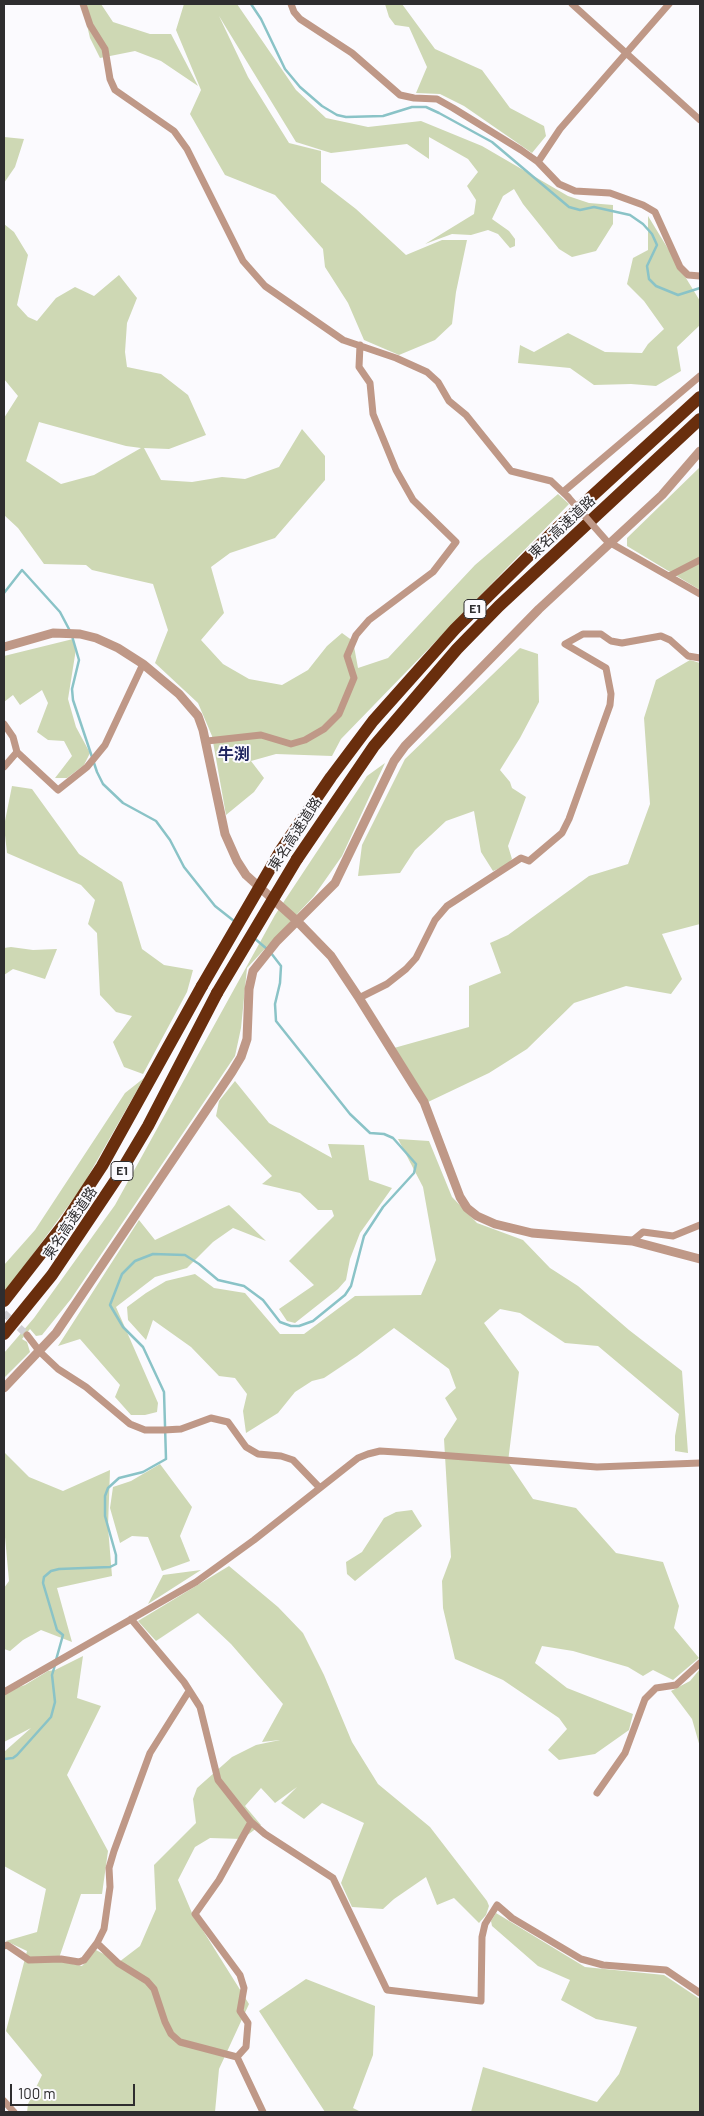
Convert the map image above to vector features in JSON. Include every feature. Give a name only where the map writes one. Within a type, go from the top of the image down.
[{"type":"highway","name":"東名高速道路","points":[[4,1301],[64,1224],[102,1166],[202,986],[282,850],[331,777],[373,721],[455,629],[554,531],[700,397]]},
{"type":"highway","name":"東名高速道路","points":[[4,1334],[52,1276],[112,1186],[148,1126],[217,993],[297,859],[374,746],[457,649],[499,606],[700,419]]},
{"type":"street","points":[[83,4],[90,25],[105,49],[110,79],[115,90],[174,131],[187,149],[243,261],[265,286],[282,300],[343,340],[396,358],[427,372],[438,382],[449,401],[466,414],[511,471],[551,481],[607,541],[700,594]]},
{"type":"street","points":[[291,4],[294,12],[300,19],[352,53],[400,95],[437,99],[488,129],[538,162],[559,184],[575,191],[610,193],[637,202],[655,212],[680,267],[688,275],[700,276]]},
{"type":"street","points":[[572,4],[700,120]]},
{"type":"street","points":[[538,162],[560,129],[668,4]]},
{"type":"street","points":[[207,741],[260,735],[291,744],[305,740],[324,729],[340,714],[354,678],[348,656],[356,635],[373,617],[434,572],[456,542],[413,500],[396,470],[373,414],[370,383],[359,367],[360,345]]},
{"type":"street","points":[[565,495],[700,376]]},
{"type":"street","points":[[4,1388],[40,1352],[74,1307],[232,1072],[247,1039],[249,989],[253,971],[277,941],[335,883],[394,761],[405,746],[607,541],[662,494],[700,451]]},
{"type":"street","points":[[669,576],[700,560]]},
{"type":"street","points":[[4,647],[53,633],[80,634],[112,645],[143,664],[179,694],[198,716],[207,741],[225,834],[231,848],[246,875],[297,921],[331,956],[359,998],[424,1102],[456,1188],[467,1208],[477,1216],[495,1224],[532,1233],[632,1241],[700,1259]]},
{"type":"street","points":[[359,998],[387,984],[406,969],[416,958],[435,920],[447,906],[521,858],[528,861],[562,833],[607,714],[611,694],[606,668],[565,644],[584,634],[601,634],[611,641],[622,643],[661,636],[670,640],[688,656],[700,658]]},
{"type":"street","points":[[4,724],[13,737],[17,752],[58,790],[67,785],[87,767],[105,745],[143,664]]},
{"type":"street","points":[[4,767],[17,752]]},
{"type":"street","points":[[632,1241],[643,1232],[674,1236],[700,1225]]},
{"type":"street","points":[[28,1335],[40,1352],[58,1369],[86,1387],[130,1424],[145,1430],[181,1429],[211,1418],[228,1422],[246,1447],[258,1454],[280,1456],[293,1460],[319,1488]]},
{"type":"street","points":[[4,1692],[196,1582],[254,1540],[358,1458],[380,1451],[597,1467],[700,1464]]},
{"type":"street","points":[[131,1619],[200,1706],[218,1780],[251,1822],[265,1834],[333,1878],[387,1990],[481,2001],[483,1929],[497,1906],[512,1918],[581,1959],[603,1965],[666,1970],[700,1993]]},
{"type":"street","points":[[597,1793],[625,1753],[645,1699],[656,1688],[676,1685],[700,1663]]},
{"type":"street","points":[[4,1946],[7,1945],[29,1960],[61,1959],[79,1962],[84,1960],[97,1943],[104,1930],[110,1887],[109,1868],[114,1851],[150,1753],[189,1691]]},
{"type":"street","points":[[238,2057],[246,2047],[247,2039],[248,2023],[240,2010],[244,1988],[240,1975],[195,1914],[219,1880],[251,1822]]},
{"type":"street","points":[[97,1943],[118,1963],[147,1981],[154,1989],[168,2028],[180,2042],[238,2057]]},
{"type":"street","points":[[238,2057],[263,2112]]},
{"type":"street","points":[[4,2101],[14,2112]]},
{"type":"green space","points":[[82,4],[101,4],[113,22],[150,34],[171,34],[198,86],[161,61],[135,51],[100,58],[90,38]]},
{"type":"green space","points":[[184,4],[237,4],[296,90],[326,118],[368,127],[421,121],[482,146],[568,196],[589,203],[613,205],[613,224],[596,251],[572,257],[559,249],[523,204],[514,189],[503,196],[492,219],[509,231],[515,239],[515,246],[510,248],[498,234],[488,230],[471,235],[452,234],[425,244],[474,214],[476,200],[467,186],[478,172],[468,159],[429,137],[429,159],[407,144],[331,153],[296,142],[219,16],[248,77],[289,143],[321,151],[321,182],[356,209],[406,255],[442,240],[467,240],[456,292],[452,324],[435,340],[399,355],[364,340],[348,303],[325,267],[323,249],[275,195],[225,175],[190,114],[201,90],[176,30]]},
{"type":"green space","points":[[385,4],[402,4],[435,49],[482,70],[510,108],[544,126],[546,136],[532,153],[464,106],[440,94],[416,93],[427,67],[409,27],[395,25],[389,17]]},
{"type":"green space","points":[[4,137],[24,139],[15,167],[4,183]]},
{"type":"green space","points":[[648,216],[700,301],[700,325],[677,347],[681,371],[656,386],[631,384],[594,385],[570,368],[518,363],[520,345],[534,352],[568,333],[605,352],[642,353],[648,344],[664,329],[644,301],[627,284],[633,258],[648,250]]},
{"type":"green space","points":[[4,224],[14,232],[28,255],[17,305],[28,317],[37,321],[56,298],[75,287],[94,296],[119,275],[137,298],[127,323],[125,352],[127,367],[161,374],[188,395],[206,435],[169,449],[144,448],[161,480],[192,482],[222,477],[245,479],[279,467],[302,429],[325,456],[325,480],[275,538],[230,553],[211,567],[224,613],[201,640],[223,664],[249,679],[282,685],[308,670],[327,646],[342,633],[353,641],[358,668],[388,658],[475,565],[558,494],[569,504],[341,739],[332,756],[276,754],[251,761],[264,778],[254,792],[226,815],[212,736],[198,703],[155,663],[168,630],[153,584],[92,570],[86,565],[44,564],[18,528],[4,515],[4,418],[18,396],[4,379]],"holes":[[[39,422],[126,446],[141,448],[94,475],[61,484],[26,461]]]},
{"type":"green space","points":[[700,467],[700,590],[627,546],[627,538]]},
{"type":"green space","points":[[73,639],[76,649],[68,699],[76,727],[90,753],[84,765],[67,778],[55,778],[72,756],[64,741],[48,740],[37,732],[48,703],[42,690],[20,705],[13,695],[4,702],[4,656]]},
{"type":"green space","points":[[520,648],[538,654],[539,702],[500,770],[510,782],[512,788],[526,797],[508,846],[512,859],[507,865],[493,871],[481,852],[474,811],[446,821],[415,850],[400,873],[358,876],[362,845],[405,759]]},
{"type":"green space","points":[[690,660],[700,663],[700,924],[662,934],[682,979],[671,994],[626,986],[574,1003],[527,1049],[489,1073],[428,1102],[394,1048],[469,1027],[469,986],[501,973],[490,943],[508,935],[589,876],[628,864],[650,804],[644,718],[656,680]]},
{"type":"green space","points":[[385,763],[342,856],[314,896],[247,968],[241,1028],[235,1056],[71,1299],[42,1335],[36,1336],[30,1329],[22,1339],[27,1342],[30,1352],[4,1378],[4,1353],[34,1318],[115,1205],[275,915],[367,776]]},
{"type":"green space","points":[[12,786],[32,789],[79,854],[122,882],[142,949],[164,965],[193,970],[187,992],[143,1074],[124,1067],[113,1042],[132,1016],[116,1012],[100,995],[97,933],[88,924],[95,900],[81,885],[7,853],[4,826]]},
{"type":"green space","points":[[4,948],[33,950],[57,949],[45,979],[13,969],[4,975]]},
{"type":"green space","points":[[144,1078],[82,1187],[4,1294],[4,1265],[35,1230],[125,1093]]},
{"type":"green space","points":[[235,1081],[269,1123],[332,1158],[328,1144],[364,1145],[369,1180],[392,1188],[360,1233],[350,1259],[346,1280],[338,1289],[295,1323],[287,1321],[279,1309],[314,1285],[289,1261],[334,1216],[332,1210],[318,1210],[300,1193],[262,1184],[272,1176],[216,1116],[219,1101]]},
{"type":"green space","points":[[398,1139],[429,1141],[452,1197],[477,1223],[523,1240],[550,1268],[578,1286],[629,1330],[682,1371],[688,1453],[675,1451],[675,1436],[679,1414],[598,1346],[565,1343],[520,1313],[500,1309],[484,1323],[519,1372],[508,1462],[533,1499],[576,1508],[616,1553],[663,1562],[679,1606],[674,1628],[699,1658],[673,1680],[653,1670],[643,1676],[628,1667],[573,1651],[542,1646],[535,1663],[567,1688],[633,1714],[629,1730],[595,1754],[559,1760],[548,1750],[567,1729],[559,1718],[503,1680],[455,1659],[443,1608],[442,1581],[451,1557],[444,1439],[457,1419],[445,1398],[456,1388],[449,1369],[394,1328],[324,1378],[312,1381],[295,1392],[278,1413],[246,1433],[243,1411],[247,1394],[235,1378],[219,1376],[191,1347],[153,1320],[146,1340],[128,1320],[127,1307],[146,1293],[166,1281],[195,1274],[214,1288],[245,1293],[280,1334],[304,1334],[355,1296],[421,1295],[436,1260],[423,1187]]},
{"type":"green space","points":[[229,1205],[266,1241],[233,1228],[213,1242],[187,1268],[155,1277],[116,1307],[158,1403],[157,1412],[145,1415],[131,1415],[115,1397],[120,1385],[80,1339],[58,1346],[139,1220],[155,1240]]},
{"type":"green space","points":[[4,1452],[29,1477],[63,1491],[110,1470],[108,1527],[112,1576],[57,1588],[72,1642],[41,1630],[23,1640],[10,1651],[4,1649],[4,1588],[9,1581],[4,1526]]},
{"type":"green space","points":[[160,1464],[192,1507],[180,1536],[190,1561],[162,1571],[148,1537],[132,1536],[120,1543],[110,1508],[113,1487],[131,1481]]},
{"type":"green space","points":[[412,1510],[422,1526],[355,1581],[347,1574],[346,1562],[362,1552],[384,1518],[396,1512]]},
{"type":"green space","points":[[229,1566],[278,1607],[303,1633],[324,1675],[352,1742],[378,1784],[430,1827],[487,1901],[489,1906],[486,1915],[479,1923],[454,1898],[437,1905],[426,1877],[383,1909],[352,1907],[341,1883],[364,1823],[322,1803],[304,1819],[281,1803],[297,1787],[275,1803],[261,1788],[245,1806],[261,1825],[242,1839],[210,1838],[195,1847],[178,1880],[192,1913],[249,2004],[219,2069],[215,2112],[27,2112],[28,2104],[42,2075],[6,2031],[27,1951],[6,1941],[37,1932],[46,1889],[4,1866],[4,1752],[31,1728],[4,1742],[4,1692],[25,1685],[48,1671],[55,1670],[83,1656],[77,1698],[101,1706],[67,1775],[108,1851],[102,1894],[81,1894],[58,1961],[82,1966],[96,1950],[119,1962],[140,1946],[156,1909],[154,1865],[196,1823],[193,1799],[197,1788],[232,1757],[256,1745],[280,1740],[262,1742],[283,1704],[231,1644],[198,1613],[156,1641],[138,1621]]},
{"type":"green space","points":[[201,1570],[148,1604],[163,1575]]},
{"type":"green space","points":[[700,1669],[700,1747],[692,1719],[671,1691],[690,1681]]},
{"type":"green space","points":[[496,1913],[585,1967],[664,1975],[700,1999],[700,2112],[471,2112],[483,2067],[597,2102],[619,2074],[637,2027],[596,2019],[561,2000],[570,1980],[538,1966],[492,1926],[491,1921]]},
{"type":"green space","points":[[306,1979],[375,2006],[373,2055],[353,2108],[361,2112],[325,2112],[259,2011]]},
{"type":"waterway","points":[[251,4],[261,19],[285,69],[300,87],[322,106],[337,115],[346,117],[383,116],[412,107],[426,107],[439,113],[492,142],[569,207],[580,210],[594,207],[630,215],[643,224],[652,234],[657,245],[647,266],[649,279],[656,286],[678,295],[700,288]]},
{"type":"waterway","points":[[4,593],[22,570],[60,612],[70,631]]},
{"type":"waterway","points":[[72,636],[79,660],[72,689],[73,700],[97,772],[103,784],[123,803],[156,821],[170,840],[184,867],[215,906],[234,921]]},
{"type":"waterway","points":[[254,938],[267,949]]},
{"type":"waterway","points":[[56,1660],[63,1635],[57,1630],[43,1583],[44,1577],[51,1571],[59,1569],[110,1567],[116,1564],[116,1555],[105,1516],[105,1496],[108,1488],[119,1478],[143,1472],[166,1459],[164,1392],[143,1347],[123,1327],[110,1305],[122,1274],[135,1261],[153,1254],[185,1255],[218,1280],[244,1286],[263,1300],[280,1322],[291,1326],[299,1326],[313,1321],[345,1295],[351,1286],[364,1236],[383,1207],[414,1173],[416,1164],[393,1138],[384,1134],[370,1133],[350,1114],[276,1021],[275,1004],[280,983],[281,966],[271,953]]},
{"type":"waterway","points":[[4,1759],[13,1758],[17,1755],[51,1717],[55,1702],[52,1675],[55,1665]]},
{"type":"tunnel","points":[[4,1313],[27,1335]]},
{"type":"district","name":"牛渕","points":[[234,755]]}]
